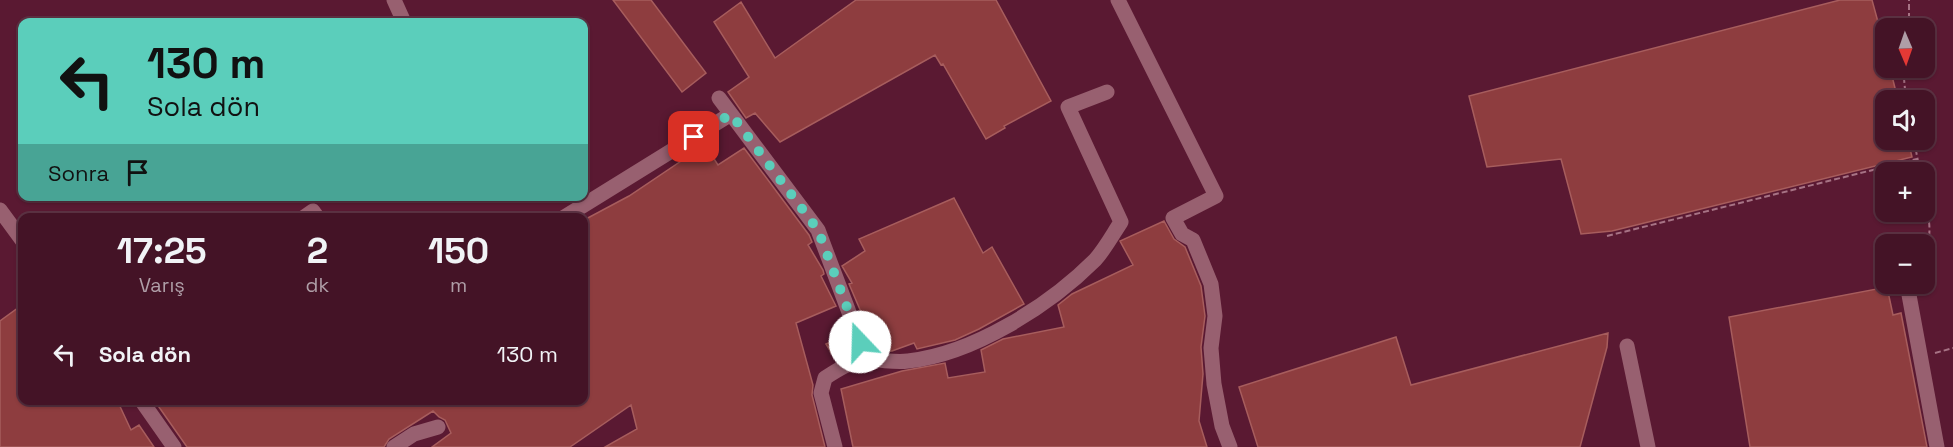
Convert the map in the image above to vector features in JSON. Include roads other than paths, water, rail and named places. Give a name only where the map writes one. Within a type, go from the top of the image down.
[{"type":"street","points":[[394,0],[403,18]]},
{"type":"street","points":[[1118,0],[1216,196],[1173,218],[1182,234],[1193,240],[1210,284],[1215,316],[1211,348],[1214,384],[1222,426],[1230,447]]},
{"type":"street","points":[[835,447],[821,393],[825,378],[838,369],[867,360],[907,362],[941,354],[978,340],[1036,310],[1096,259],[1121,222],[1068,108],[1107,92]]},
{"type":"street","points":[[720,98],[818,230],[867,360]]},
{"type":"street","points":[[570,213],[731,114]]},
{"type":"street","points":[[0,210],[18,235]]},
{"type":"street","points":[[1909,294],[1937,447]]},
{"type":"street","points":[[1627,346],[1648,447]]},
{"type":"street","points":[[145,405],[174,447]]},
{"type":"street","points":[[394,447],[414,434],[438,427]]}]
